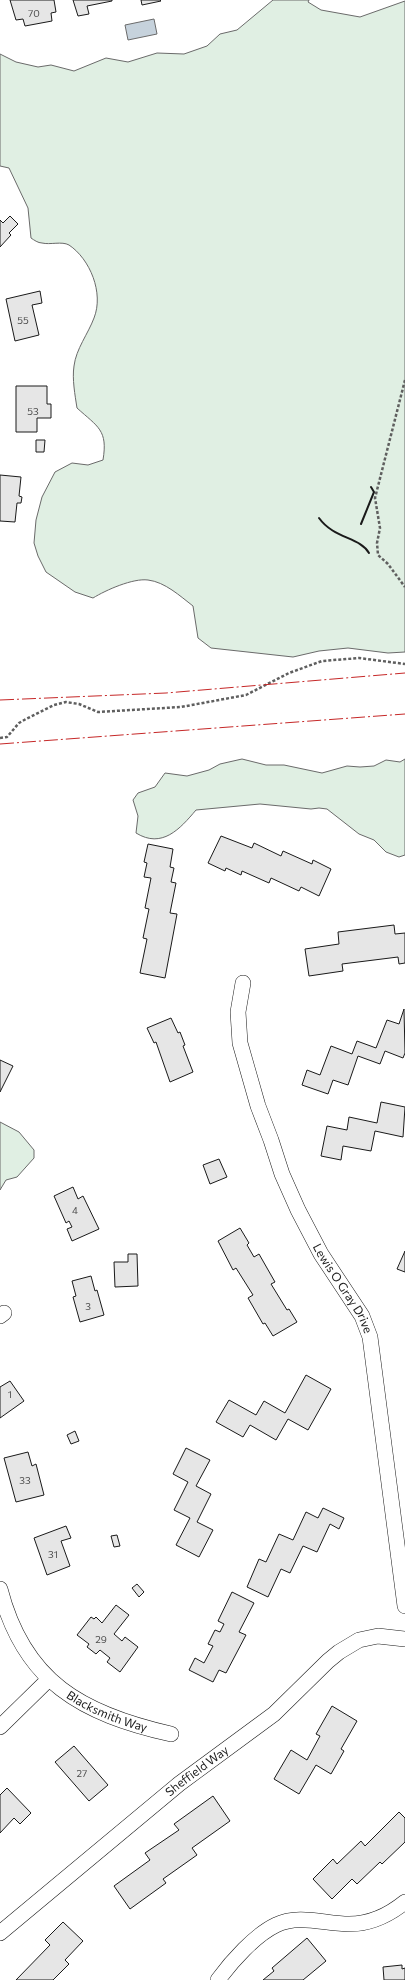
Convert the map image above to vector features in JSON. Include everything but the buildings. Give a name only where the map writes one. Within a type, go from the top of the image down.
[{"type":"street","name":"Lewis O Gray Drive","points":[[243,983],[238,1012],[240,1043],[258,1106],[282,1174],[320,1254],[362,1316],[370,1337],[405,1606]]},
{"type":"street","name":"Blacksmith Way","points":[[0,1589],[12,1629],[29,1656],[48,1679],[91,1708],[135,1725],[171,1734]]},
{"type":"street","name":"Sheffield Way","points":[[0,1934],[179,1784],[290,1701],[328,1661],[340,1652],[359,1640],[378,1636],[405,1639]]},
{"type":"street","points":[[0,1727],[48,1679]]},
{"type":"street","points":[[218,1980],[228,1966],[263,1933],[276,1925],[289,1921],[306,1920],[349,1924],[376,1919],[392,1912],[405,1902]]},
{"type":"path","points":[[405,380],[376,498],[380,528],[377,543],[378,555],[388,564],[405,587]]},
{"type":"path","points":[[0,738],[8,737],[19,723],[26,719],[54,705],[66,702],[79,704],[98,712],[181,707],[246,695],[289,673],[322,661],[359,658],[405,664]]},
{"type":"green space","points":[[273,0],[309,0],[308,2],[321,10],[360,17],[405,1],[405,652],[388,653],[348,648],[319,651],[293,657],[211,648],[198,638],[193,606],[166,586],[148,580],[135,581],[112,588],[93,598],[75,592],[46,572],[38,556],[34,543],[36,520],[42,497],[55,472],[72,463],[88,465],[103,460],[103,435],[96,425],[77,408],[73,376],[75,360],[94,318],[97,308],[97,298],[93,277],[89,268],[77,251],[66,244],[41,243],[31,238],[28,208],[9,168],[0,166],[0,54],[16,62],[38,67],[51,65],[74,71],[106,58],[128,62],[157,53],[184,54],[207,46],[220,34],[237,30]]},
{"type":"green space","points":[[242,759],[266,765],[284,765],[322,773],[347,766],[374,766],[386,760],[400,762],[405,759],[405,855],[399,857],[386,852],[374,840],[359,834],[327,809],[319,808],[311,809],[260,804],[196,810],[184,824],[170,835],[154,839],[136,833],[138,816],[133,800],[138,793],[155,787],[165,773],[187,776],[209,770],[220,764]]},
{"type":"green space","points":[[0,1122],[19,1132],[34,1150],[34,1158],[17,1177],[6,1180],[0,1190]]},
{"type":"shaded area","points":[[154,19],[157,34],[128,40],[125,25]]},
{"type":"wall","points":[[361,524],[374,492],[371,487]]},
{"type":"wall","points":[[319,518],[332,530],[360,544],[369,553]]},
{"type":"power","points":[[0,700],[166,693],[405,673]]},
{"type":"power","points":[[0,744],[405,714]]}]
